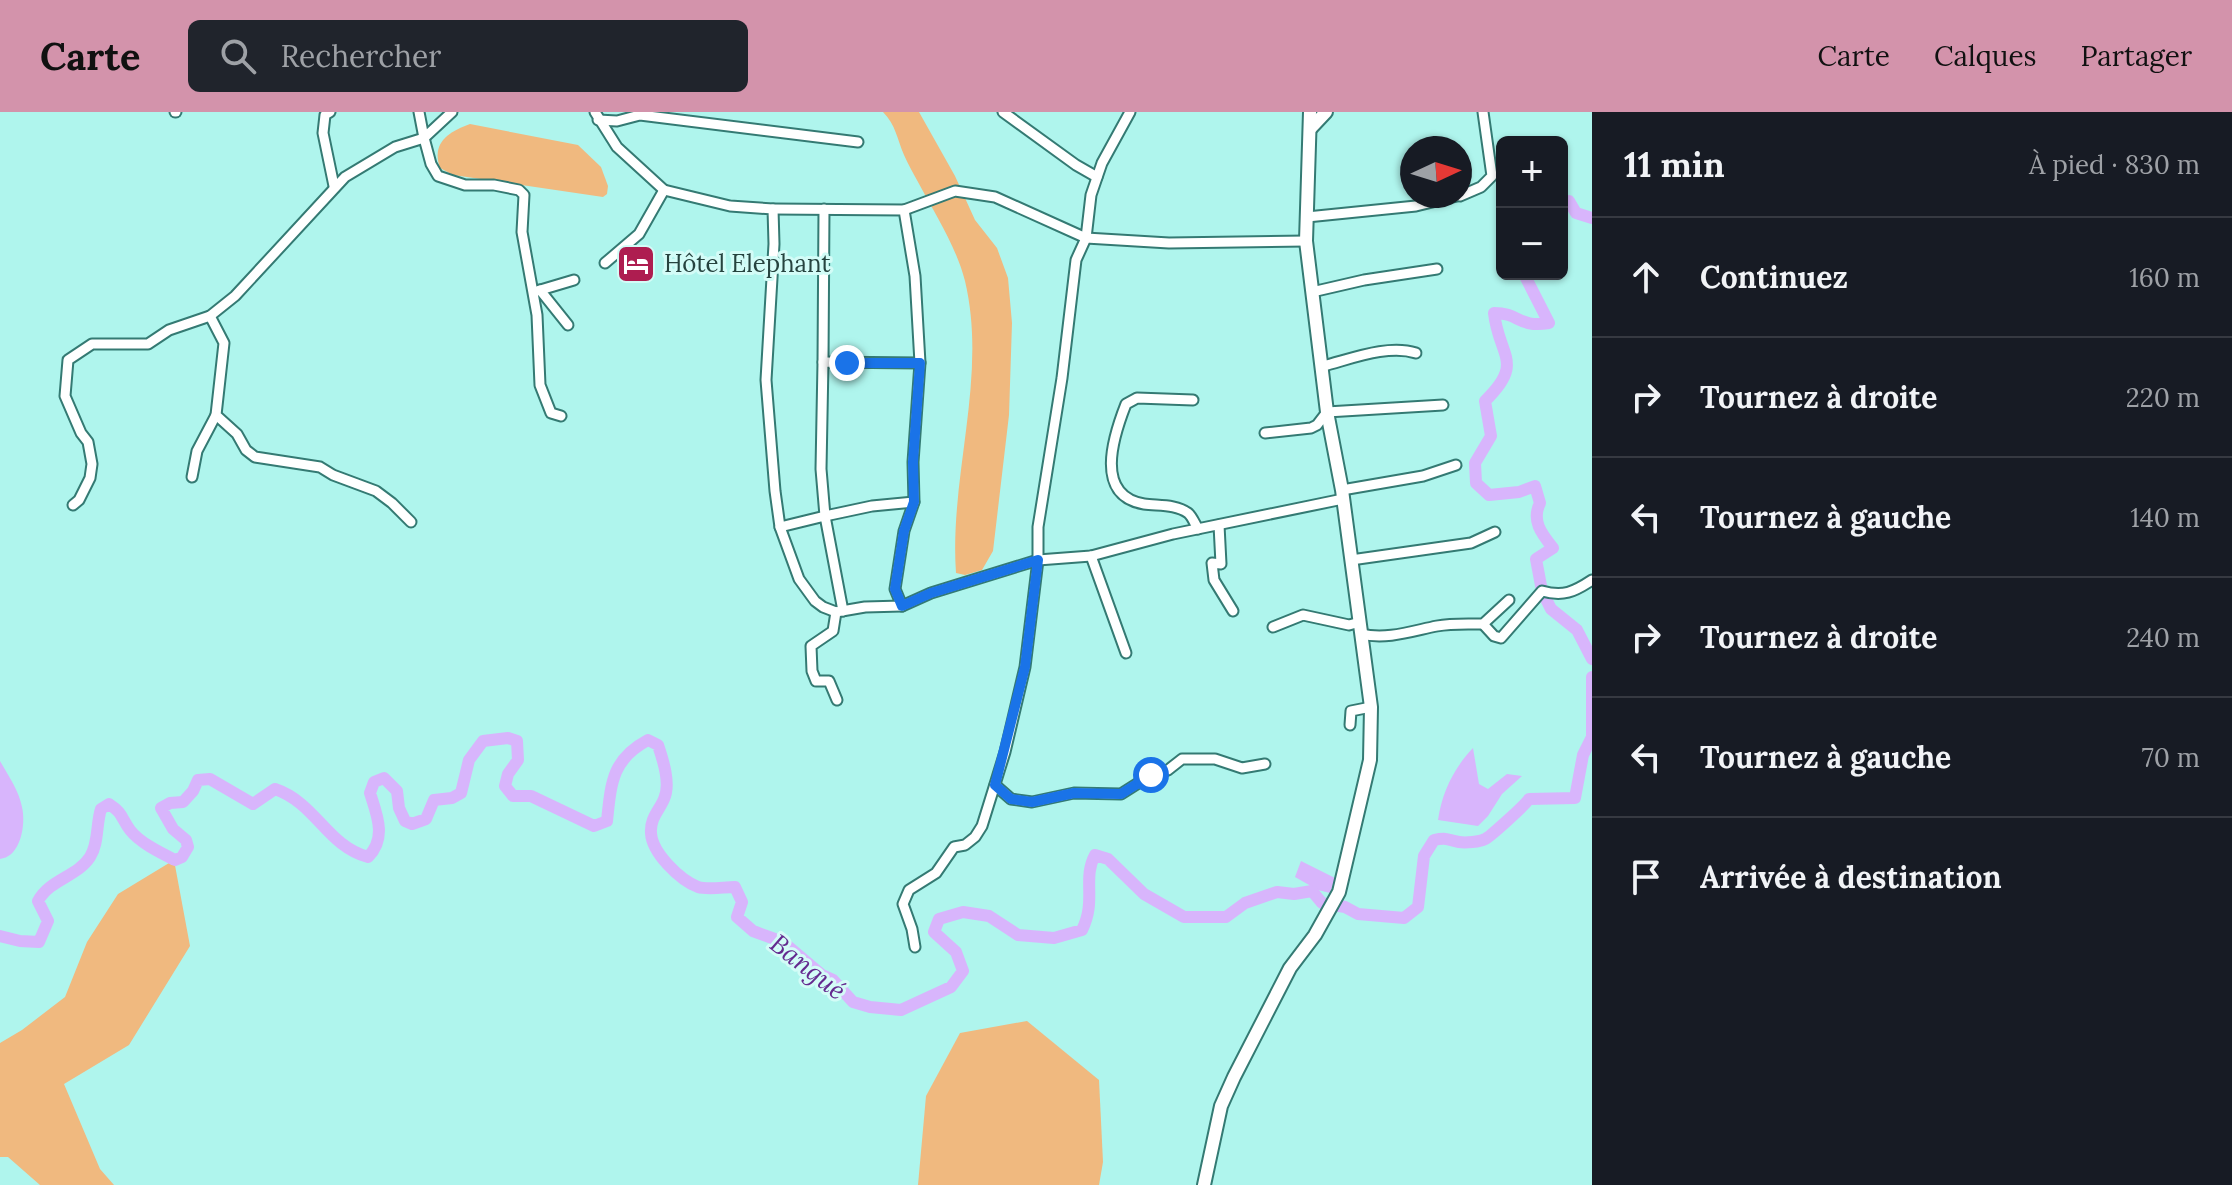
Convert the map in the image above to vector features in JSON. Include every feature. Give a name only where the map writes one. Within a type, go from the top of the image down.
[{"type":"main road","points":[[1204,1185],[1221,1106],[1234,1077],[1290,968],[1315,935],[1339,892],[1370,760],[1371,707],[1342,494],[1327,412],[1306,241],[1310,112]]},
{"type":"main road","points":[[1310,129],[1326,112]]},
{"type":"street","points":[[419,112],[431,164],[438,176],[465,185],[494,185],[519,190],[524,195],[522,232],[537,291],[540,385],[551,413],[561,416]]},
{"type":"street","points":[[73,505],[79,500],[90,478],[92,464],[88,442],[65,396],[68,360],[92,344],[148,344],[169,330],[210,316],[235,296],[334,186],[395,147],[424,138],[452,112]]},
{"type":"street","points":[[1003,112],[1097,177]]},
{"type":"street","points":[[915,947],[903,904],[909,890],[936,873],[954,847],[965,845],[975,837],[982,826],[995,785],[1025,667],[1038,560],[1038,527],[1062,378],[1076,260],[1086,238],[1091,195],[1097,177],[1129,112]]},
{"type":"street","points":[[1472,191],[1481,187],[1492,176],[1483,112]]},
{"type":"street","points":[[326,113],[323,133],[334,186]]},
{"type":"street","points":[[597,116],[617,121],[640,115],[651,116],[858,142]]},
{"type":"street","points":[[597,116],[617,147],[664,190],[730,206],[904,210],[955,191],[995,197],[1086,238],[1194,244],[1306,241]]},
{"type":"street","points":[[605,263],[639,234],[664,190]]},
{"type":"street","points":[[1307,217],[1400,208]]},
{"type":"street","points":[[773,209],[766,399],[780,527],[805,590],[815,601],[840,612],[865,607],[902,606],[931,593],[1038,560],[1091,556],[1423,476],[1456,465]]},
{"type":"street","points":[[824,209],[821,469],[840,612],[833,631],[811,646],[812,671],[816,681],[829,681],[837,700]]},
{"type":"street","points":[[902,606],[895,589],[904,531],[914,502],[913,462],[920,363],[916,285],[904,210]]},
{"type":"street","points":[[1312,292],[1437,269]]},
{"type":"street","points":[[537,291],[574,280]]},
{"type":"street","points":[[537,291],[568,325]]},
{"type":"street","points":[[192,477],[197,451],[216,415],[224,343],[210,316]]},
{"type":"street","points":[[1323,366],[1373,353],[1416,353]]},
{"type":"street","points":[[823,362],[920,363]]},
{"type":"street","points":[[1193,400],[1137,398],[1126,404],[1113,441],[1112,465],[1114,488],[1127,501],[1176,508],[1190,514],[1198,529]]},
{"type":"street","points":[[1265,433],[1311,428],[1327,412],[1443,405]]},
{"type":"street","points":[[216,415],[237,434],[246,450],[255,457],[320,467],[376,491],[411,522]]},
{"type":"street","points":[[780,527],[872,506],[914,502]]},
{"type":"street","points":[[1219,525],[1221,564],[1212,563],[1214,580],[1233,611]]},
{"type":"street","points":[[1351,560],[1471,543],[1495,532]]},
{"type":"street","points":[[1091,556],[1126,653]]},
{"type":"street","points":[[1483,624],[1494,636],[1501,638],[1542,591],[1557,595],[1572,593],[1592,580]]},
{"type":"street","points":[[1273,627],[1303,615],[1384,636],[1440,625],[1483,624],[1509,600]]},
{"type":"street","points":[[1350,725],[1351,711],[1371,707]]},
{"type":"street","points":[[995,785],[1011,799],[1032,802],[1074,793],[1121,794],[1151,775],[1168,770],[1182,759],[1215,759],[1242,768],[1265,764]]},
{"type":"shaded area","points":[[883,112],[919,112],[955,176],[975,220],[997,248],[1008,278],[1012,323],[1009,415],[993,551],[982,570],[965,575],[956,573],[955,537],[972,354],[971,317],[965,281],[951,243],[907,162],[894,127]]},
{"type":"shaded area","points":[[470,124],[578,145],[601,167],[608,186],[607,194],[603,197],[453,175],[440,168],[438,151],[444,139]]},
{"type":"shaded area","points":[[1473,748],[1479,784],[1488,789],[1507,774],[1522,776],[1502,794],[1478,826],[1438,820],[1450,781]]},
{"type":"shaded area","points":[[0,761],[18,795],[23,822],[17,846],[7,857],[0,859]]},
{"type":"shaded area","points":[[174,860],[190,946],[129,1045],[64,1084],[100,1169],[114,1185],[40,1185],[8,1157],[0,1157],[0,1043],[65,997],[87,942],[118,894]]},
{"type":"shaded area","points":[[1301,861],[1335,878],[1330,893],[1295,877]]},
{"type":"shaded area","points":[[1027,1021],[1099,1080],[1103,1162],[1099,1185],[918,1185],[926,1096],[960,1033]]},
{"type":"waterway","name":"Bangué","points":[[1568,201],[1576,213],[1592,218]]},
{"type":"waterway","name":"Bangué","points":[[1527,280],[1549,323],[1531,324],[1494,313],[1507,368],[1497,388],[1485,401],[1491,436],[1475,463],[1476,483],[1489,495],[1519,492],[1535,486],[1540,503],[1537,521],[1553,548],[1536,559],[1542,591],[1551,609],[1577,630],[1592,659]]},
{"type":"waterway","name":"Bangué","points":[[0,936],[39,942],[48,921],[38,901],[49,888],[85,864],[95,846],[101,809],[109,804],[139,839],[175,860],[182,857],[188,847],[161,808],[170,803],[183,802],[198,780],[210,779],[253,804],[275,789],[301,804],[342,844],[368,857],[379,834],[370,793],[374,782],[384,778],[397,791],[399,808],[405,821],[412,824],[426,819],[434,800],[452,798],[461,793],[469,760],[483,741],[508,738],[517,741],[518,760],[508,774],[505,786],[513,796],[531,796],[594,826],[607,821],[612,784],[620,764],[636,747],[648,740],[658,745],[666,772],[666,793],[653,819],[651,833],[656,849],[668,865],[698,887],[735,887],[742,902],[737,917],[753,931],[783,942],[822,975],[833,980],[853,1002],[901,1010],[951,987],[963,971],[956,952],[934,932],[939,919],[963,912],[989,916],[1018,935],[1054,938],[1082,930],[1089,909],[1090,873],[1095,855],[1108,859],[1144,894],[1184,917],[1226,917],[1245,903],[1277,892],[1294,894],[1312,891],[1322,903],[1345,907],[1358,914],[1404,918],[1418,907],[1424,856],[1434,840],[1483,840],[1529,799],[1575,798],[1583,755],[1592,737],[1592,677]]},
{"type":"place","name":"Hôtel Elephant","points":[[636,264]]},
{"type":"route","points":[[847,363],[920,363],[913,462],[914,502],[904,531],[895,589],[902,606],[931,593],[1038,560],[1025,667],[995,785],[1011,799],[1032,802],[1074,793],[1121,794],[1151,775]]}]
